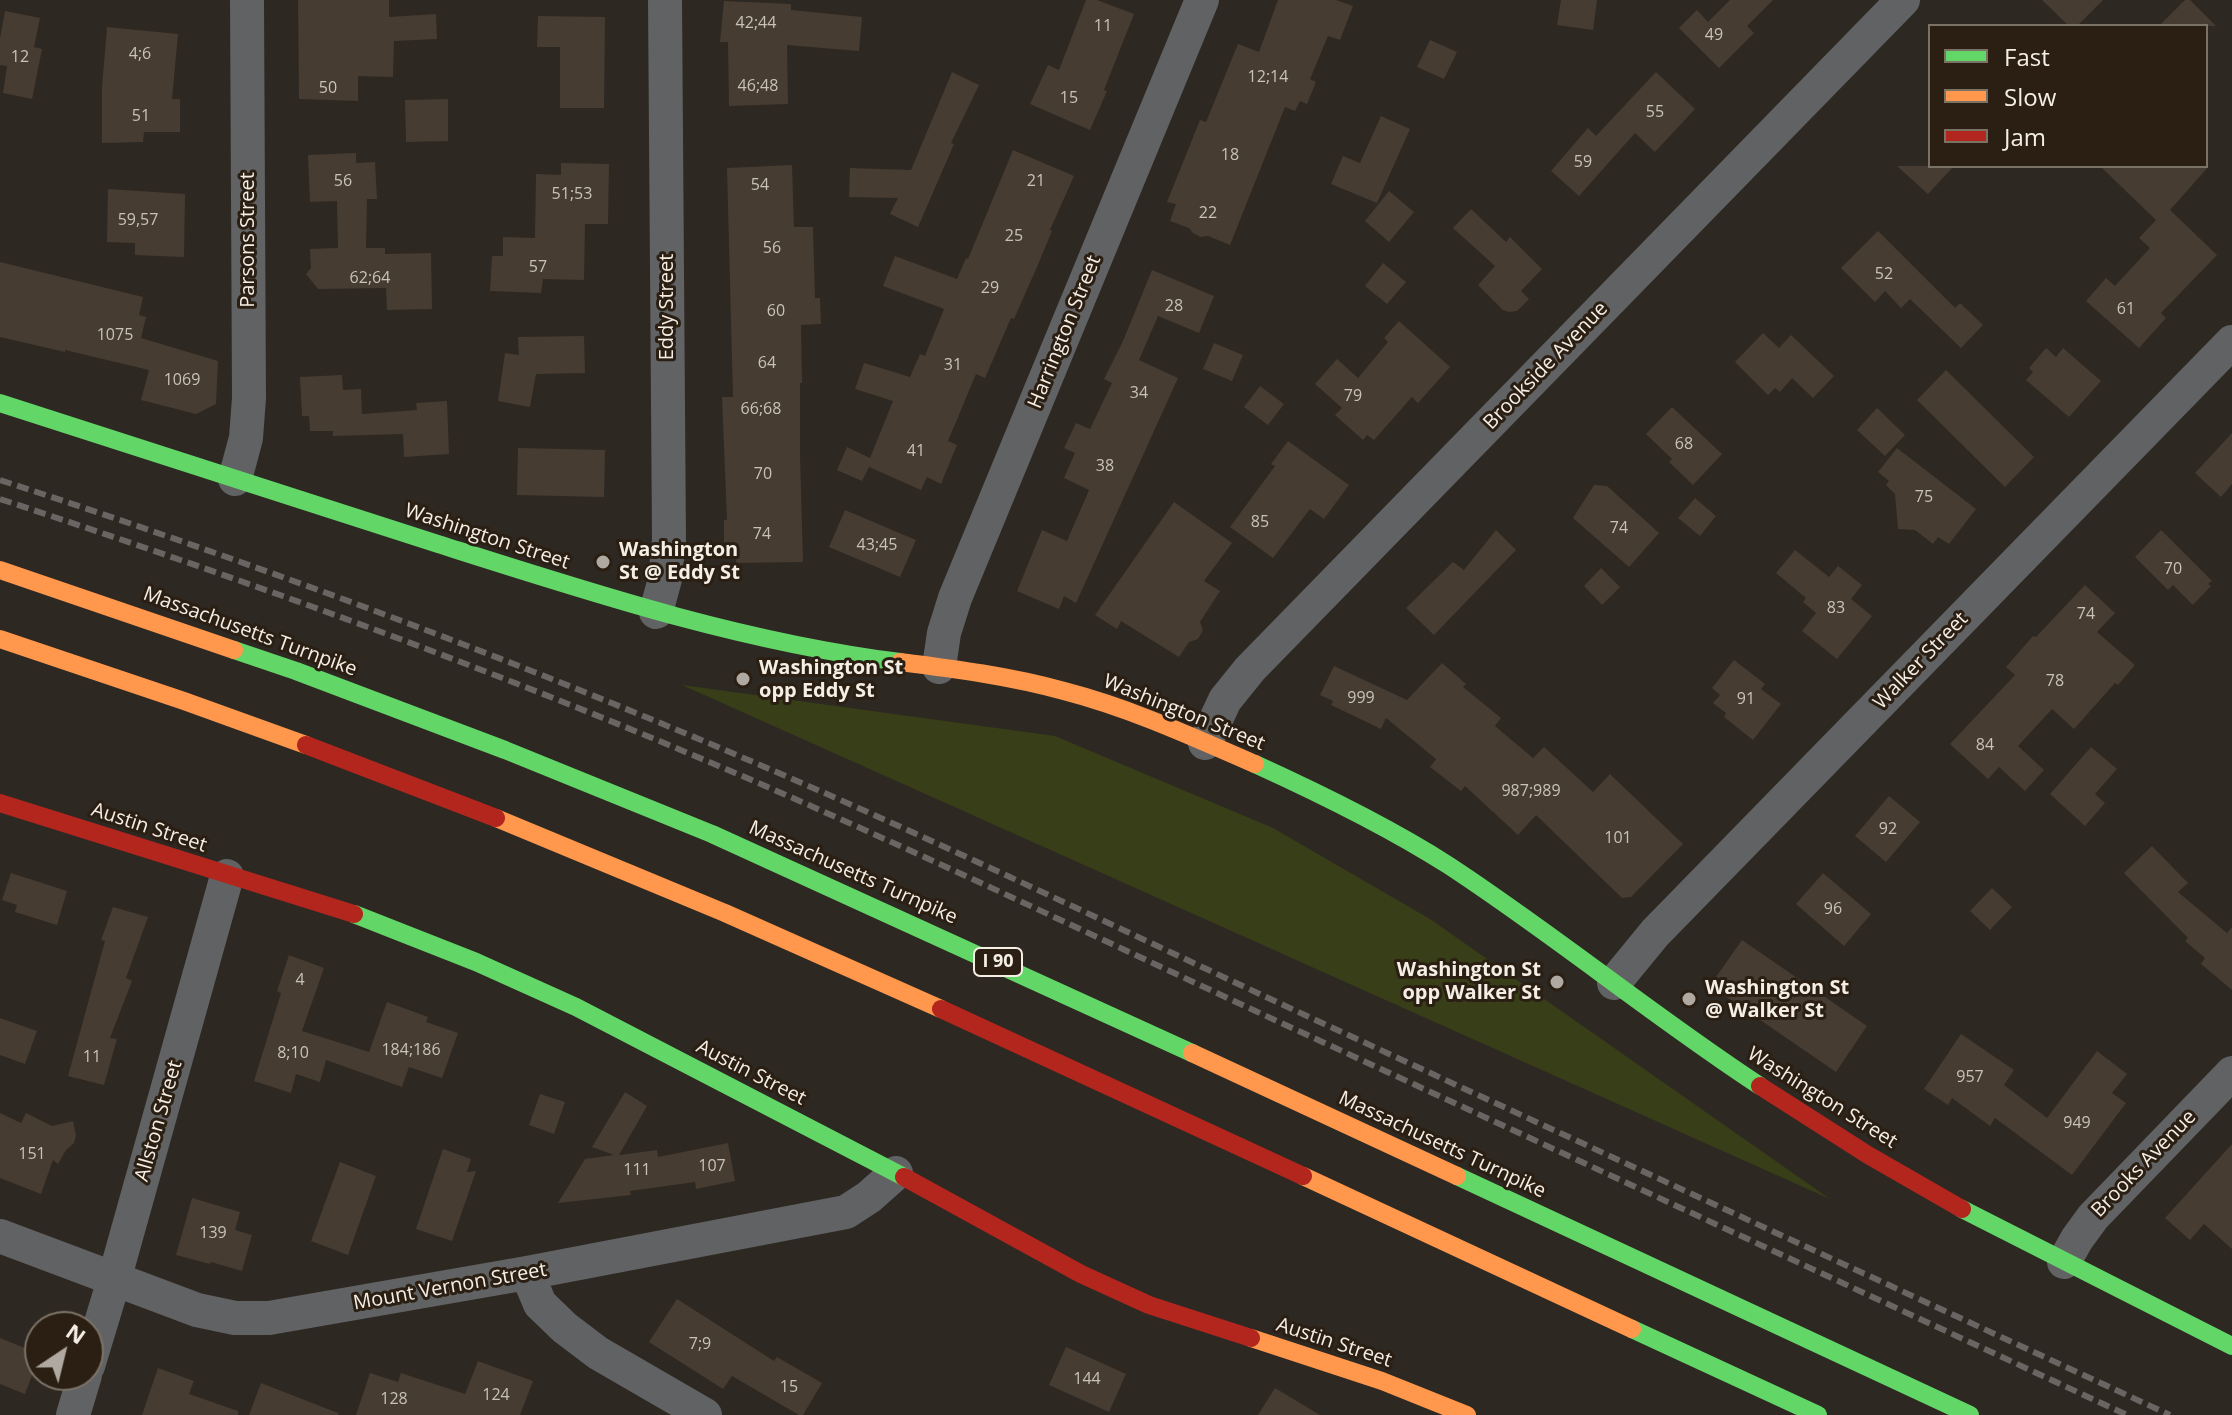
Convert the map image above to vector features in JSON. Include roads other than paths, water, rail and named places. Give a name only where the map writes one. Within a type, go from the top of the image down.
[{"type":"main road","name":"Washington Street","points":[[0,403],[656,612],[809,649],[997,675],[1062,690],[1137,715],[1205,743],[1323,795],[1395,833],[1486,890],[1731,1067],[1941,1197],[2232,1346]]},
{"type":"main road","name":"Massachusetts Turnpike","points":[[0,570],[193,634],[341,688],[712,834],[1018,972],[1970,1415]]},
{"type":"main road","points":[[0,639],[313,747],[724,912],[1818,1415]]},
{"type":"main road","name":"Austin Street","points":[[0,803],[354,914],[476,962],[576,1007],[896,1173],[1081,1274],[1149,1305],[1382,1381],[1467,1415]]},
{"type":"street","name":"Parsons Street","points":[[235,479],[246,438],[249,398],[247,0]]},
{"type":"street","name":"Eddy Street","points":[[656,612],[665,579],[669,540],[665,0]]},
{"type":"street","name":"Harrington Street","points":[[939,667],[944,633],[955,598],[1202,0]]},
{"type":"street","name":"Brookside Avenue","points":[[1205,743],[1225,700],[1250,669],[1903,0]]},
{"type":"street","name":"Walker Street","points":[[1614,983],[1655,933],[2226,361]]},
{"type":"street","name":"Allston Street","points":[[104,1313],[227,876]]},
{"type":"street","name":"Brooks Avenue","points":[[2064,1262],[2093,1217],[2232,1073]]},
{"type":"street","name":"Mount Vernon Street","points":[[0,1236],[197,1310],[235,1318],[269,1318],[846,1212],[896,1173]]},
{"type":"street","points":[[527,1273],[540,1304],[565,1328],[598,1353],[705,1415]]},
{"type":"street","points":[[73,1415],[80,1391]]},
{"type":"railway","points":[[0,480],[387,615],[578,689],[767,768],[971,859],[2170,1415]]},
{"type":"railway","points":[[0,499],[385,633],[763,785],[966,876],[2127,1415]]},
{"type":"place","name":"Washington St @ Eddy St","points":[[603,562]]},
{"type":"place","name":"Washington St opp Eddy St","points":[[743,679]]},
{"type":"place","name":"Washington St opp Walker St","points":[[1557,982]]},
{"type":"place","name":"Washington St @ Walker St","points":[[1689,999]]}]
